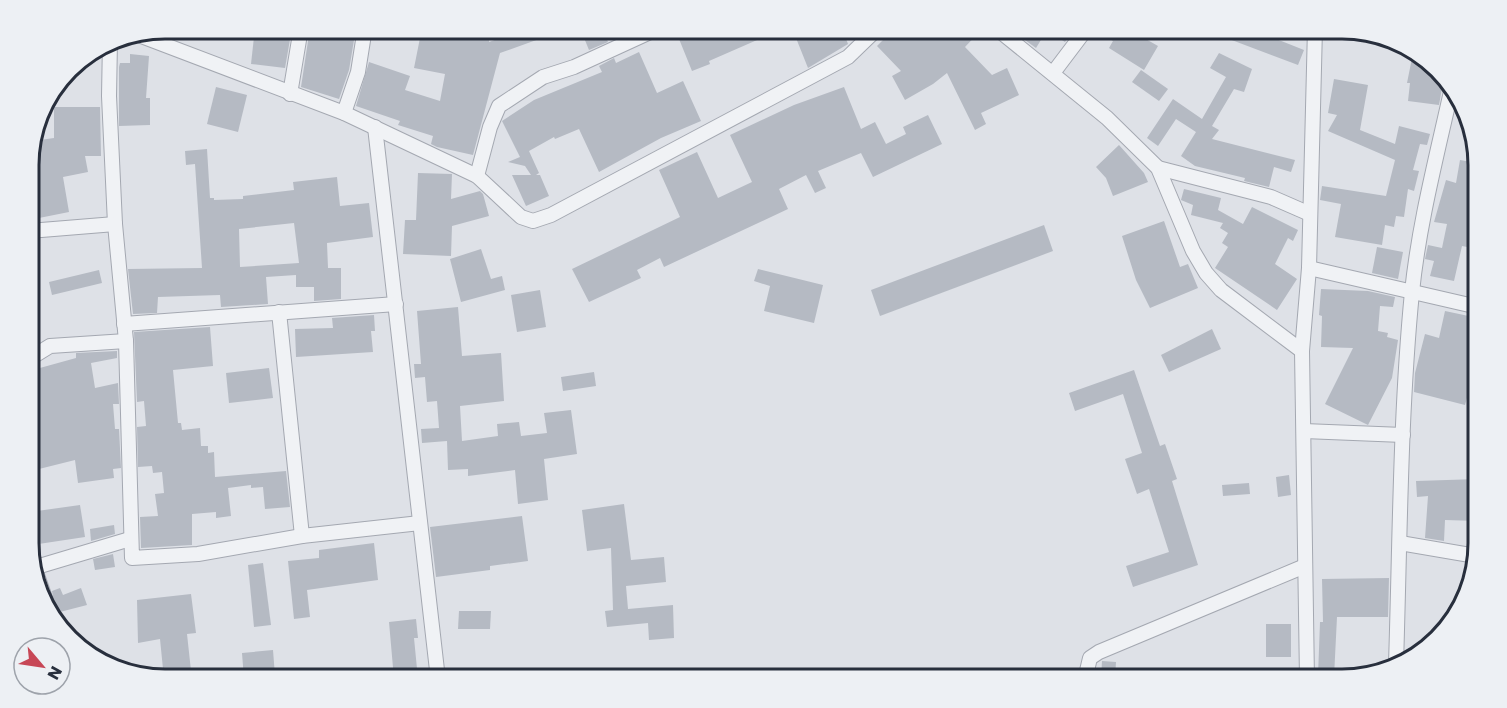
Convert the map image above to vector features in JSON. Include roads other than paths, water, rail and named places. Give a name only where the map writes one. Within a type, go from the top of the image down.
[{"type":"street","points":[[290,94],[299,39]]},
{"type":"street","points":[[344,113],[358,72],[363,39]]},
{"type":"street","points":[[477,176],[490,127],[499,106],[543,77],[574,67],[635,39]]},
{"type":"street","points":[[151,40],[344,113],[375,127],[477,176],[521,217],[533,221],[551,215],[848,57],[867,39]]},
{"type":"street","points":[[1021,39],[1053,74],[1107,118],[1158,168],[1174,199],[1193,251],[1206,273],[1221,290],[1302,351]]},
{"type":"street","points":[[1053,74],[1079,39]]},
{"type":"street","points":[[1307,669],[1302,351],[1309,268],[1315,39]]},
{"type":"street","points":[[110,52],[109,96],[115,224],[126,341],[132,558],[198,554],[303,536],[420,523]]},
{"type":"street","points":[[1396,657],[1403,435],[1412,291],[1431,181],[1449,99]]},
{"type":"street","points":[[375,127],[437,669]]},
{"type":"street","points":[[1158,168],[1260,194],[1310,214]]},
{"type":"street","points":[[39,228],[115,224]]},
{"type":"street","points":[[1309,268],[1468,305]]},
{"type":"street","points":[[124,324],[396,304]]},
{"type":"street","points":[[279,312],[303,536]]},
{"type":"street","points":[[39,353],[51,346],[126,341]]},
{"type":"street","points":[[1304,431],[1403,435]]},
{"type":"street","points":[[40,562],[130,539]]},
{"type":"street","points":[[1400,543],[1468,555]]},
{"type":"street","points":[[1087,669],[1090,658],[1099,652],[1305,566]]}]
